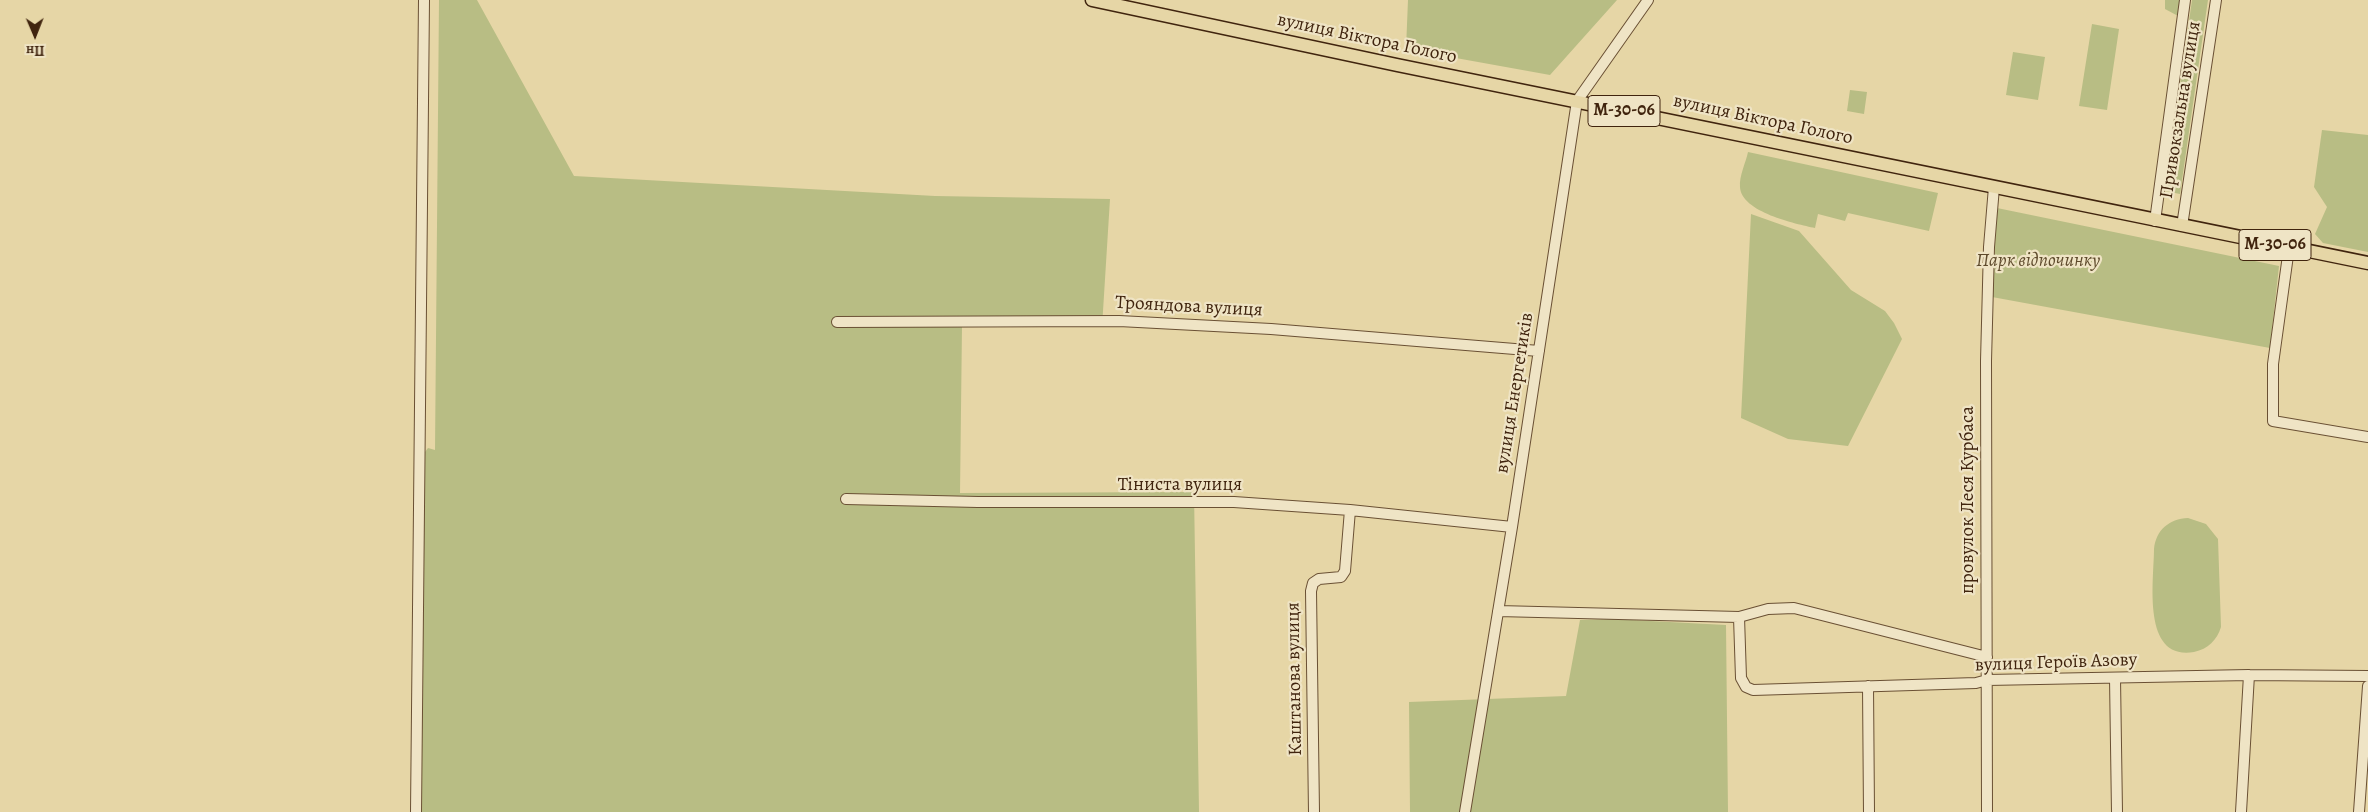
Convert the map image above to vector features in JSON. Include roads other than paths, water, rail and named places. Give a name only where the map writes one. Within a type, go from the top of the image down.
[{"type":"main road","name":"вулиця Віктора Голого","points":[[1092,0],[2155,221],[2368,263]]},
{"type":"street","points":[[416,812],[424,0]]},
{"type":"street","name":"вулиця Енергетиків","points":[[1465,812],[1512,527],[1577,101],[1648,0]]},
{"type":"street","name":"Привокзальна вулиця","points":[[2155,221],[2185,0]]},
{"type":"street","name":"Привокзальна вулиця","points":[[2182,226],[2216,0]]},
{"type":"street","name":"провулок Леся Курбаса","points":[[1987,812],[1986,352],[1989,247],[1994,187]]},
{"type":"street","points":[[2289,248],[2273,364],[2273,421],[2368,437]]},
{"type":"street","name":"Трояндова вулиця","points":[[837,322],[1119,321],[1271,329],[1539,350]]},
{"type":"street","name":"Тіниста вулиця","points":[[846,499],[978,502],[1234,502],[1350,510],[1512,527]]},
{"type":"street","name":"Каштанова вулиця","points":[[1314,812],[1311,591],[1313,583],[1319,579],[1341,577],[1346,571],[1350,510]]},
{"type":"street","points":[[1498,611],[1739,617],[1768,609],[1794,608],[1987,657]]},
{"type":"street","name":"вулиця Героїв Азову","points":[[1739,617],[1741,678],[1746,688],[1753,690],[1976,683],[1987,680],[2249,675],[2368,676]]},
{"type":"street","points":[[2241,812],[2249,675]]},
{"type":"street","points":[[2115,678],[2116,812]]},
{"type":"street","points":[[1868,686],[1869,812]]},
{"type":"street","points":[[2359,812],[2368,686]]},
{"type":"park label","name":"Парк відпочинку","points":[[2038,261]]}]
